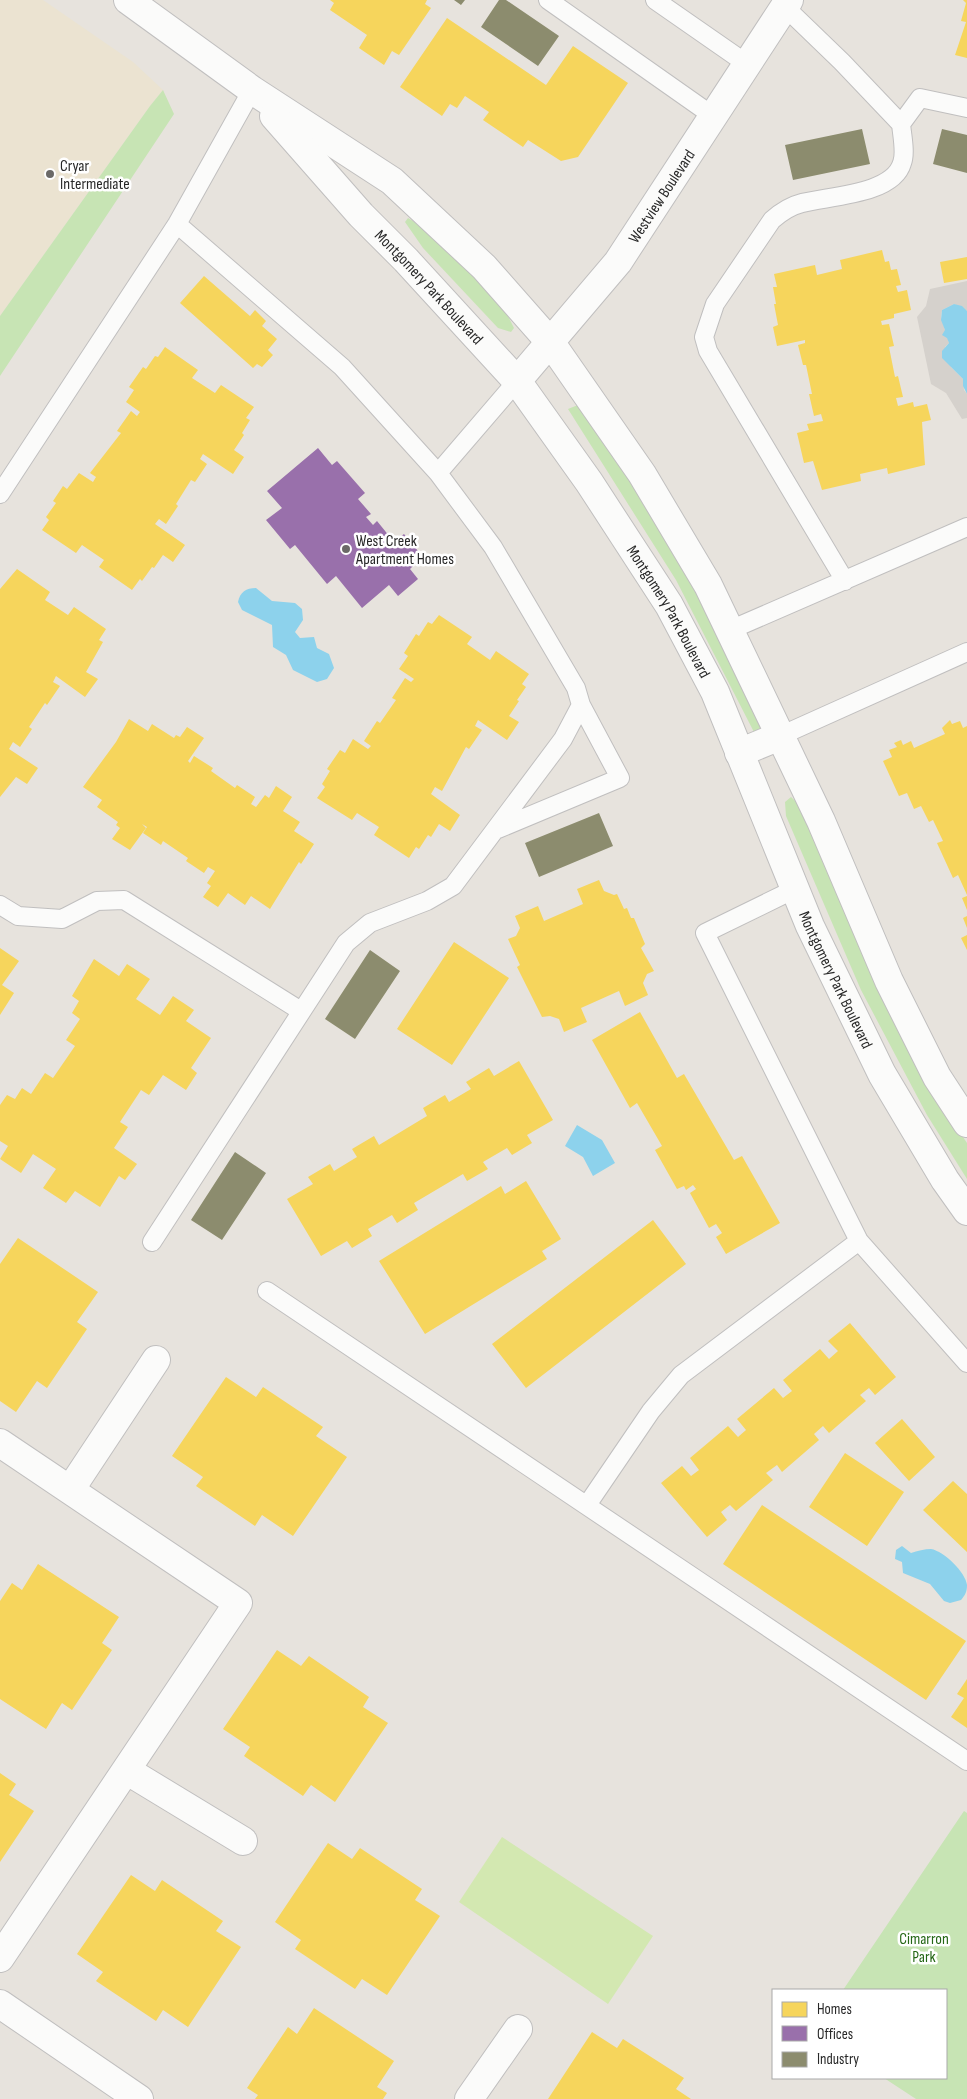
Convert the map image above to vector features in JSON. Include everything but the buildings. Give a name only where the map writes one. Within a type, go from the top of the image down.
[{"type":"street","name":"Montgomery Park Boulevard","points":[[128,0],[252,90],[392,181],[484,267],[552,342],[642,474],[708,585],[821,821],[889,981],[937,1077],[967,1123]]},
{"type":"street","name":"Westview Boulevard","points":[[517,381],[618,262],[787,4]]},
{"type":"street","name":"Montgomery Park Boulevard","points":[[252,90],[361,215],[406,260],[517,381],[590,482],[669,604],[715,692],[810,926],[882,1074],[945,1180],[967,1211]]},
{"type":"street","points":[[739,753],[780,736]]},
{"type":"street","points":[[70,1490],[156,1360]]},
{"type":"street","points":[[0,1444],[238,1603],[0,1958]]},
{"type":"street","points":[[126,1770],[243,1841]]},
{"type":"street","points":[[0,2004],[139,2099]]},
{"type":"street","points":[[469,2099],[518,2028]]},
{"type":"lane","points":[[548,0],[714,116]]},
{"type":"lane","points":[[655,0],[747,64]]},
{"type":"lane","points":[[787,4],[901,124]]},
{"type":"lane","points":[[0,494],[177,224],[252,90]]},
{"type":"lane","points":[[844,581],[708,350],[704,337],[715,304],[772,220],[783,211],[800,203],[871,190],[893,176],[902,164],[901,124],[920,98],[967,108]]},
{"type":"lane","points":[[177,224],[342,367],[438,473],[492,547],[576,688],[581,705],[620,778],[497,829]]},
{"type":"lane","points":[[438,473],[517,381]]},
{"type":"lane","points":[[730,630],[967,527]]},
{"type":"lane","points":[[780,736],[967,652]]},
{"type":"lane","points":[[152,1242],[346,943],[370,923],[427,901],[452,886],[497,829],[563,739],[581,705]]},
{"type":"lane","points":[[795,889],[705,933],[858,1242],[967,1363]]},
{"type":"lane","points":[[0,905],[18,916],[62,919],[97,901],[124,900],[301,1011]]},
{"type":"lane","points":[[587,1505],[651,1411],[681,1375],[858,1242]]},
{"type":"lane","points":[[266,1291],[967,1761]]},
{"type":"shaded area","name":"Cryar Intermediate","points":[[0,0],[43,0],[133,62],[163,90],[0,316]]},
{"type":"shaded area","points":[[967,281],[967,311],[954,304],[942,310],[941,317],[949,343],[945,347],[951,367],[963,379],[964,390],[967,394],[967,418],[962,419],[946,393],[931,384],[917,317],[926,306],[930,289]]},
{"type":"green space","points":[[163,90],[174,114],[0,376],[0,316]]},
{"type":"green space","points":[[408,218],[436,235],[505,310],[514,328],[511,332],[498,328],[423,248],[405,222]]},
{"type":"green space","points":[[578,405],[597,423],[687,568],[762,714],[763,736],[756,736],[676,580],[568,409]]},
{"type":"green space","points":[[791,797],[803,808],[943,1107],[967,1143],[967,1179],[927,1115],[861,990],[786,816],[785,802]]},
{"type":"green space","name":"Cimarron Park","points":[[964,1811],[967,1813],[967,2099],[916,2099],[886,2079],[947,2079],[947,1989],[844,1989]]},
{"type":"green space","points":[[502,1837],[653,1936],[608,2004],[459,1902]]},
{"type":"water","points":[[954,304],[962,306],[967,311],[967,394],[963,386],[963,379],[942,358],[942,351],[949,343],[947,338],[942,335],[945,330],[941,320],[942,310]]},
{"type":"water","points":[[256,588],[272,601],[295,603],[302,609],[303,620],[295,632],[300,638],[314,637],[317,648],[329,654],[334,668],[327,679],[317,682],[293,670],[286,655],[273,647],[272,625],[242,610],[238,602],[240,596],[246,590]]},
{"type":"water","points":[[577,1125],[602,1140],[615,1163],[593,1176],[583,1157],[565,1146]]},
{"type":"water","points":[[902,1546],[911,1553],[931,1549],[954,1563],[966,1580],[967,1585],[966,1593],[961,1600],[950,1603],[944,1601],[930,1584],[903,1573],[902,1562],[895,1559],[896,1550]]},
{"type":"place","name":"Cryar Intermediate","points":[[50,174]]},
{"type":"place","name":"West Creek Apartment Homes","points":[[346,549]]}]
